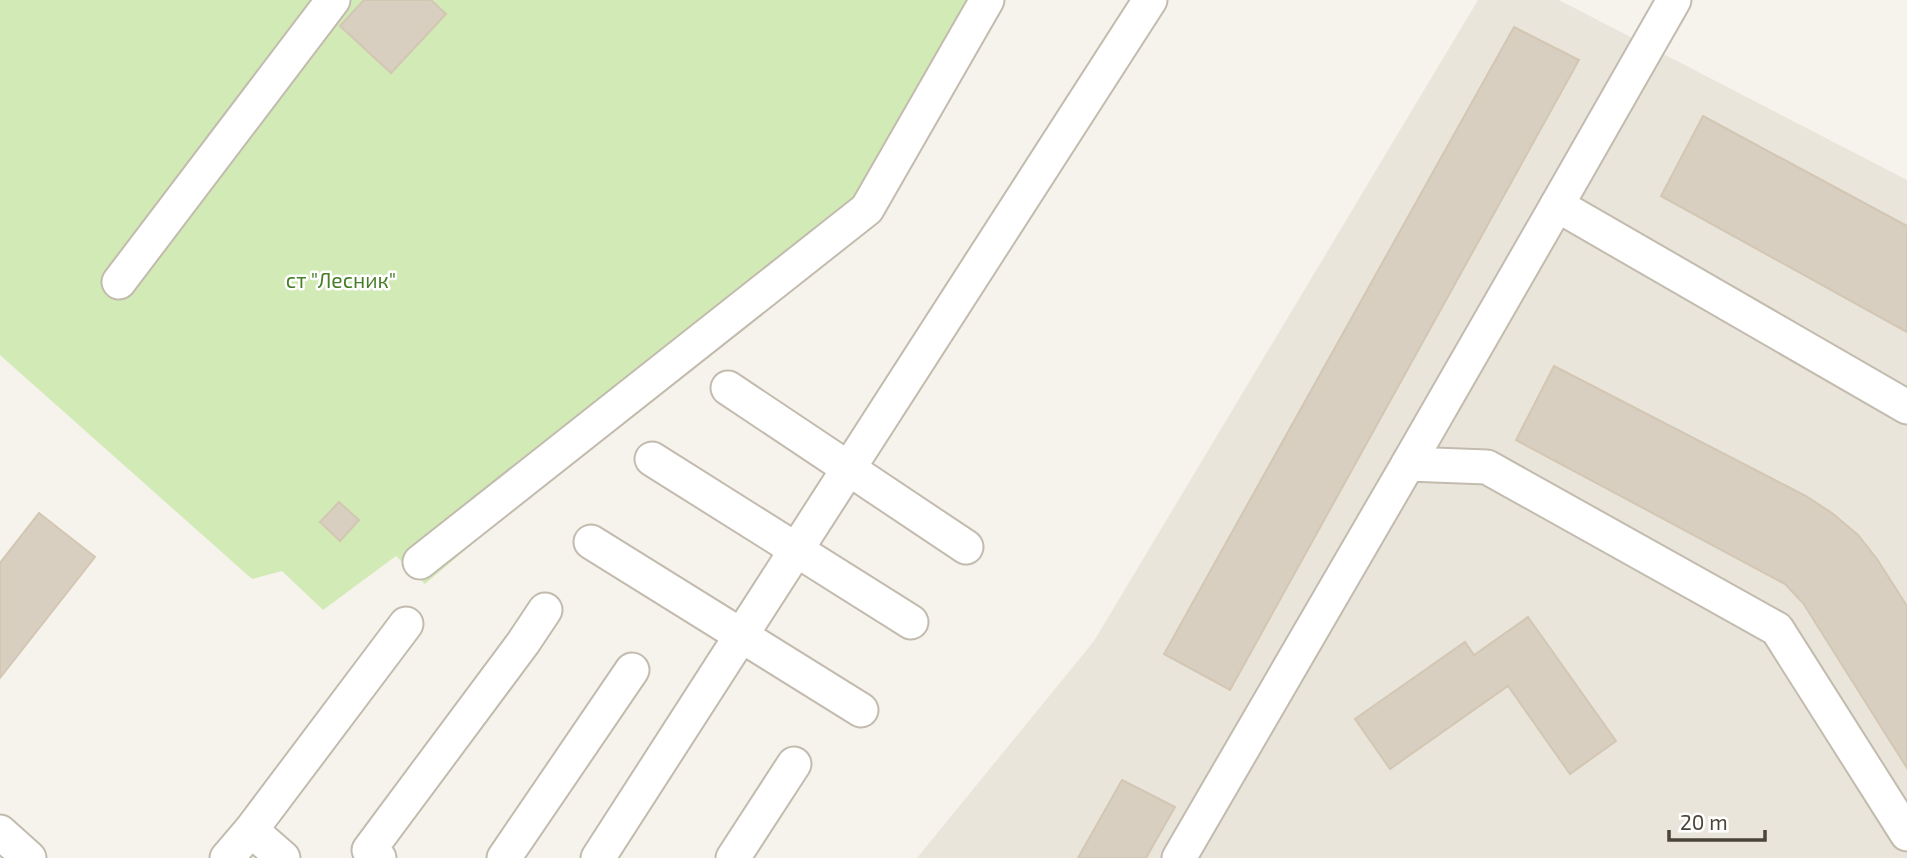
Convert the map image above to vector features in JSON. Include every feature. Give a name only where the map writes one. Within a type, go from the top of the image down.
[{"type":"lane","points":[[119,282],[333,0]]},
{"type":"lane","points":[[420,562],[867,209],[987,0]]},
{"type":"lane","points":[[597,858],[1150,0]]},
{"type":"lane","points":[[1179,858],[1674,0]]},
{"type":"lane","points":[[1557,205],[1907,407]]},
{"type":"lane","points":[[728,388],[966,547]]},
{"type":"lane","points":[[652,459],[911,622]]},
{"type":"lane","points":[[1408,464],[1487,467],[1777,629],[1907,834]]},
{"type":"lane","points":[[591,542],[861,710]]},
{"type":"lane","points":[[379,858],[369,849],[545,610]]},
{"type":"lane","points":[[227,858],[407,624]]},
{"type":"lane","points":[[504,858],[632,670]]},
{"type":"lane","points":[[733,858],[794,764]]},
{"type":"lane","points":[[251,830],[283,858]]},
{"type":"lane","points":[[0,832],[29,858]]},
{"type":"shaded area","points":[[1478,0],[1559,0],[1907,180],[1907,858],[917,858],[1094,641]]},
{"type":"green space","name":"ст \"Лесник\"","points":[[0,0],[999,0],[867,209],[425,584],[396,556],[323,610],[282,571],[252,579],[0,355]]},
{"type":"building","points":[[364,0],[431,0],[446,14],[391,73],[340,26]]},
{"type":"building","points":[[1514,27],[1579,60],[1230,690],[1164,654]]},
{"type":"building","points":[[1703,116],[1907,226],[1907,332],[1661,196]]},
{"type":"building","points":[[1554,366],[1806,496],[1858,535],[1907,606],[1907,768],[1803,603],[1785,584],[1516,440]]},
{"type":"building","points":[[339,502],[359,520],[340,541],[320,522]]},
{"type":"building","points":[[39,513],[95,557],[0,678],[0,563]]},
{"type":"building","points":[[1528,617],[1616,741],[1570,774],[1508,686],[1390,769],[1355,719],[1465,642],[1474,655]]},
{"type":"building","points":[[1122,780],[1175,807],[1146,858],[1078,858]]}]
